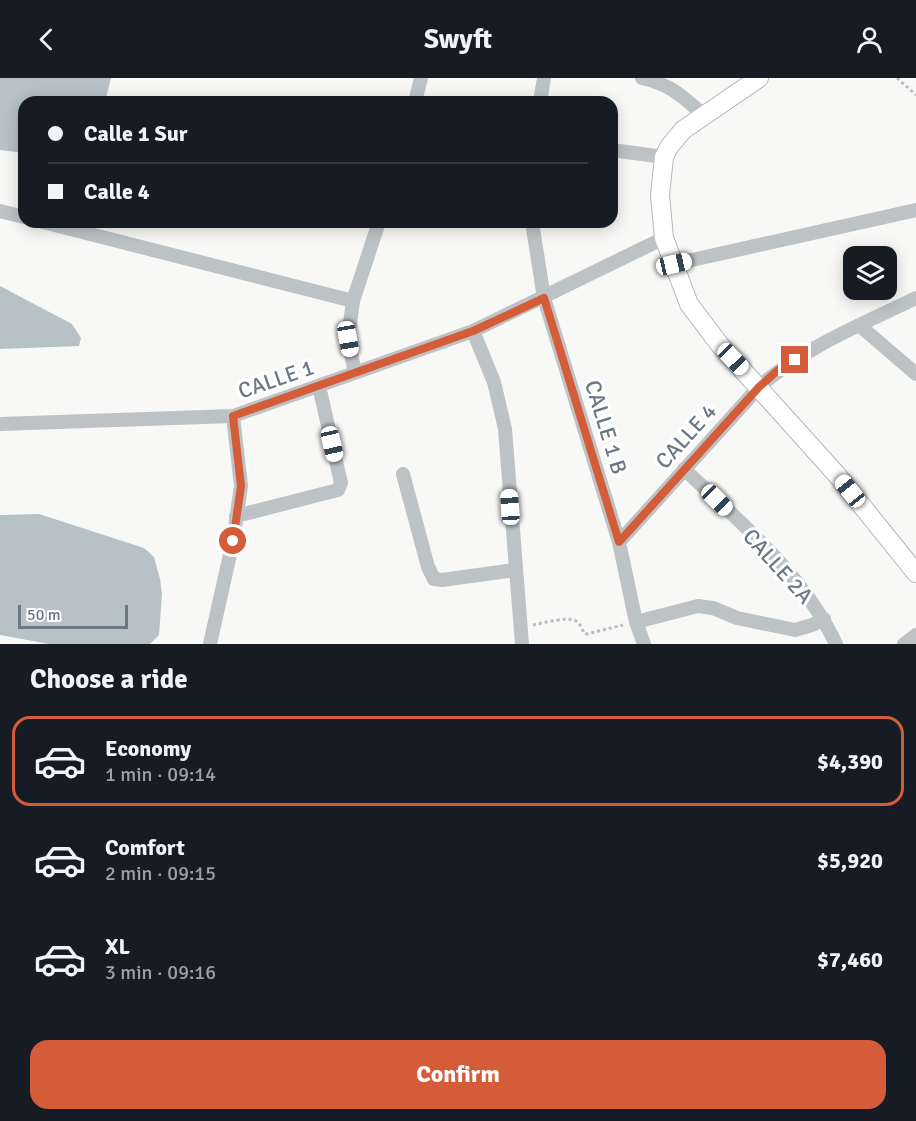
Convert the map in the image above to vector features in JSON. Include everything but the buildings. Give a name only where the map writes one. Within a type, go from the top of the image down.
[{"type":"main road","points":[[759,78],[683,130],[669,147],[664,158],[660,195],[664,238],[689,304],[720,345],[837,475],[916,573]]},
{"type":"street","points":[[416,96],[421,78]]},
{"type":"street","points":[[541,96],[544,78]]},
{"type":"street","points":[[642,78],[663,80],[704,115]]},
{"type":"street","points":[[618,151],[664,158]]},
{"type":"street","points":[[674,264],[916,210]]},
{"type":"street","points":[[0,211],[18,216]]},
{"type":"street","points":[[67,228],[353,301]]},
{"type":"street","points":[[354,373],[348,339],[353,301],[377,228]]},
{"type":"street","name":"CALLE 1 B","points":[[533,228],[544,298],[619,542],[636,622],[644,644]]},
{"type":"street","name":"CALLE 1","points":[[0,424],[233,416],[473,331],[664,238]]},
{"type":"street","name":"CALLE 4","points":[[619,542],[759,387],[778,370],[859,325],[916,298]]},
{"type":"street","points":[[859,325],[916,374]]},
{"type":"street","points":[[473,331],[494,382],[505,429],[522,644]]},
{"type":"street","points":[[236,516],[338,490],[341,483],[319,386]]},
{"type":"street","points":[[210,642],[233,541],[241,486],[233,416]]},
{"type":"street","name":"CALLE 2A","points":[[684,469],[780,562],[825,619],[836,644]]},
{"type":"street","points":[[403,474],[428,567],[434,579],[442,580],[515,570]]},
{"type":"street","points":[[636,622],[698,606],[713,608],[737,618],[795,630],[825,619]]},
{"type":"street","points":[[904,644],[916,635]]},
{"type":"path","points":[[897,78],[916,95]]},
{"type":"path","points":[[519,627],[575,620],[587,634],[636,622]]},
{"type":"shaded area","points":[[0,78],[111,78],[106,96],[18,96],[18,152],[0,150]]},
{"type":"shaded area","points":[[0,286],[72,324],[81,338],[79,346],[0,349]]},
{"type":"shaded area","points":[[39,514],[144,548],[154,557],[162,594],[159,635],[150,644],[49,644],[0,635],[0,515]]},
{"type":"route","points":[[233,541],[241,486],[233,416],[473,331],[544,298],[619,542],[759,387],[778,370],[795,360]]}]
